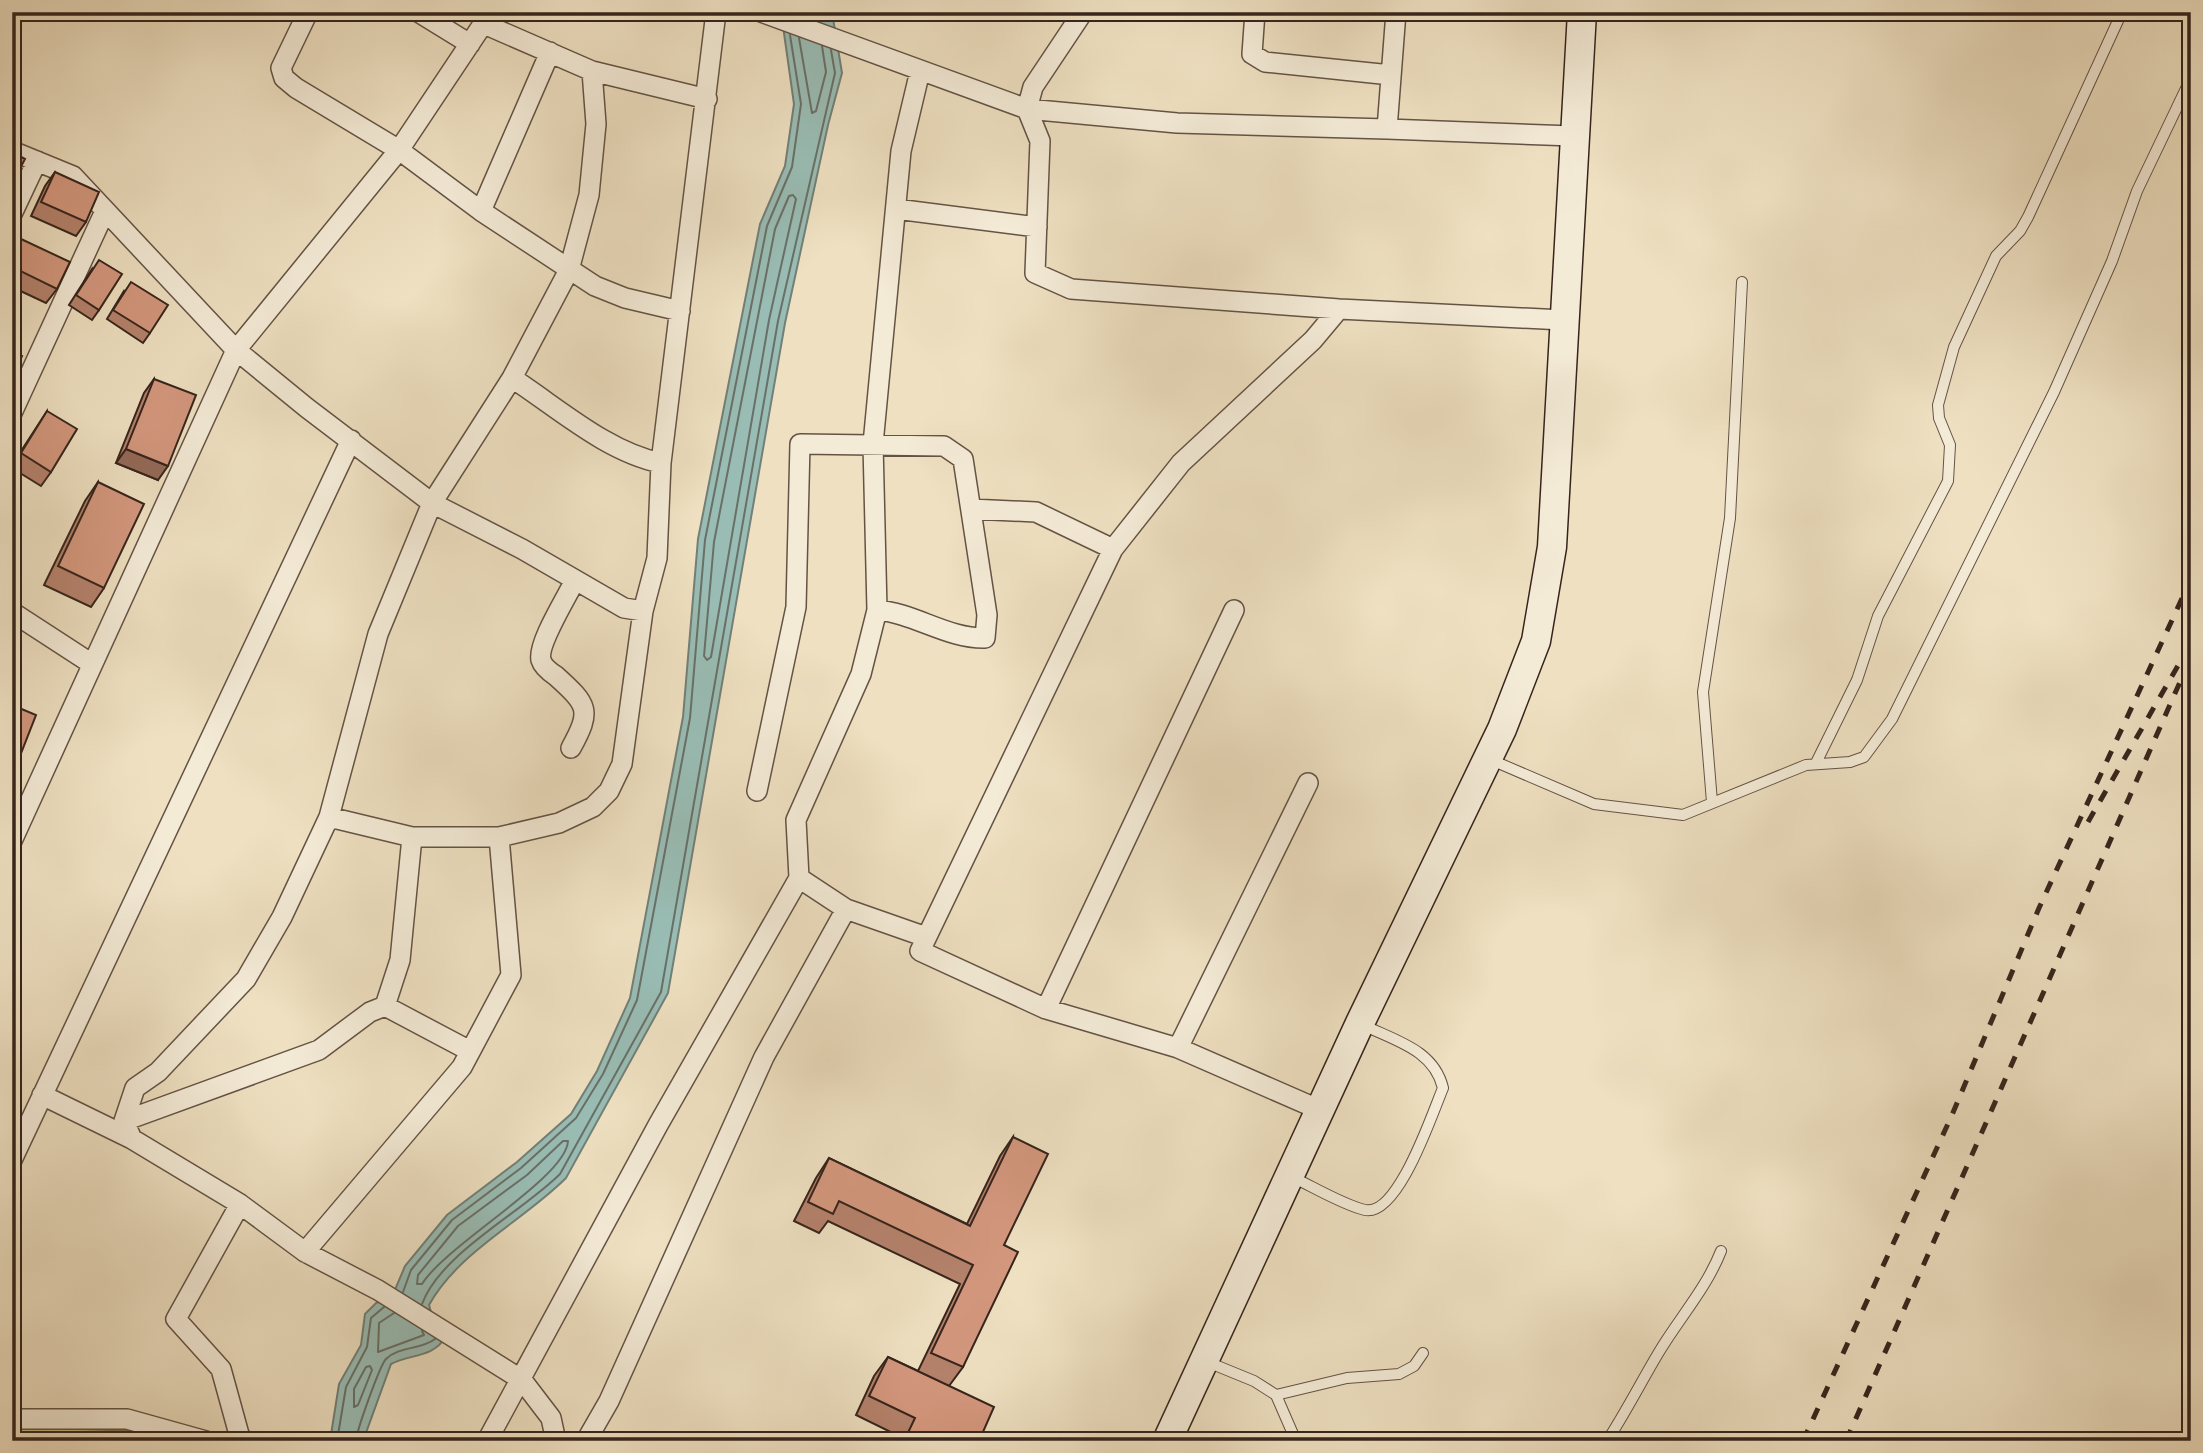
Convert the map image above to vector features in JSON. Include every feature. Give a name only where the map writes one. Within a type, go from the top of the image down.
[{"type":"main road","points":[[1167,1441],[1360,1023],[1527,671],[1545,599],[1552,547],[1582,12]]},
{"type":"street","points":[[308,12],[281,68],[284,78],[399,150],[481,211],[595,286],[625,298],[680,311]]},
{"type":"street","points":[[418,12],[470,44]]},
{"type":"street","points":[[329,817],[412,836],[499,837],[559,823],[593,807],[609,791],[622,764],[643,611],[657,558],[661,463],[716,12]]},
{"type":"street","points":[[761,12],[1027,109],[1177,123],[1573,136]]},
{"type":"street","points":[[1083,12],[1033,87],[1027,109],[1040,141],[1035,273],[1071,289],[1339,309],[1563,320]]},
{"type":"street","points":[[1255,12],[1252,54],[1265,62],[1391,75]]},
{"type":"street","points":[[1387,129],[1396,12]]},
{"type":"street","points":[[12,841],[236,350],[399,150],[487,18],[592,71],[707,99]]},
{"type":"street","points":[[481,211],[550,52]]},
{"type":"street","points":[[128,1130],[135,1088],[158,1072],[246,979],[282,917],[329,817],[378,634],[432,503],[512,378],[569,270],[589,195],[596,124],[592,71]]},
{"type":"street","points":[[487,1441],[658,1125],[799,878],[796,820],[861,674],[877,610],[873,444],[901,151],[920,71]]},
{"type":"street","points":[[12,151],[72,176],[236,350],[432,503],[522,549],[624,608],[643,611]]},
{"type":"street","points":[[12,214],[37,161]]},
{"type":"street","points":[[896,209],[1037,227]]},
{"type":"street","points":[[12,413],[105,211]]},
{"type":"street","points":[[1320,1110],[1178,1048],[1046,1009],[920,951],[1113,549],[1181,463],[1313,340],[1339,309]]},
{"type":"street","points":[[512,378],[614,445],[642,459],[661,463]]},
{"type":"street","points":[[12,1160],[20,1121],[42,1095],[351,440]]},
{"type":"street","points":[[757,791],[796,607],[800,444],[944,446],[963,459],[987,615],[985,638],[969,638],[896,611],[877,610]]},
{"type":"street","points":[[971,509],[1036,512],[1113,549]]},
{"type":"street","points":[[571,748],[586,715],[583,702],[544,667],[540,658],[544,643],[575,580]]},
{"type":"street","points":[[1046,1009],[1234,610]]},
{"type":"street","points":[[12,612],[92,664]]},
{"type":"street","points":[[1178,1048],[1308,783]]},
{"type":"street","points":[[385,1006],[400,960],[412,836]]},
{"type":"street","points":[[305,1252],[462,1067],[511,975],[499,837]]},
{"type":"street","points":[[799,878],[846,909],[926,937]]},
{"type":"street","points":[[586,1441],[609,1401],[764,1057],[846,909]]},
{"type":"street","points":[[128,1130],[319,1050],[370,1012],[385,1006],[470,1051]]},
{"type":"street","points":[[42,1095],[128,1130],[240,1204],[305,1252],[378,1290],[522,1380],[551,1418],[556,1441]]},
{"type":"street","points":[[239,1440],[221,1369],[176,1319],[240,1204]]},
{"type":"street","points":[[12,1419],[127,1419],[205,1441]]},
{"type":"lane","points":[[1816,763],[1857,680],[1878,617],[1948,481],[1950,445],[1939,418],[1938,405],[1954,347],[1996,256],[2020,231],[2028,217],[2122,12]]},
{"type":"lane","points":[[1488,758],[1594,804],[1683,815],[1816,763],[1850,762],[1864,757],[1892,719],[2054,392],[2112,261],[2137,191],[2191,78]]},
{"type":"lane","points":[[1712,802],[1703,692],[1730,518],[1742,282]]},
{"type":"lane","points":[[1290,1176],[1366,1210],[1382,1207],[1398,1190],[1443,1088],[1439,1071],[1426,1056],[1360,1023]]},
{"type":"lane","points":[[1607,1441],[1634,1401],[1661,1350],[1710,1278],[1721,1251]]},
{"type":"lane","points":[[1276,1395],[1312,1384],[1399,1374],[1414,1366],[1423,1353]]},
{"type":"lane","points":[[1204,1360],[1254,1381],[1276,1395],[1296,1441]]},
{"type":"green space","points":[[12,1427],[142,1431],[143,1441],[12,1441]]},
{"type":"water","points":[[781,12],[832,12],[842,73],[785,323],[668,993],[566,1178],[474,1252],[442,1286],[429,1305],[433,1319],[445,1338],[434,1349],[391,1364],[363,1441],[330,1441],[339,1384],[361,1345],[365,1314],[376,1303],[392,1297],[405,1266],[447,1215],[517,1162],[571,1114],[597,1071],[630,998],[683,717],[698,539],[760,224],[785,166],[794,104]]},
{"type":"building","points":[[12,152],[25,159],[12,184]]},
{"type":"building","points":[[55,172],[99,192],[86,222],[41,202]]},
{"type":"building","points":[[21,239],[70,262],[57,289],[12,267],[12,258]]},
{"type":"building","points":[[99,260],[122,274],[99,310],[76,295]]},
{"type":"building","points":[[131,282],[168,305],[150,333],[113,310]]},
{"type":"building","points":[[12,352],[22,356],[12,377]]},
{"type":"building","points":[[154,379],[196,395],[168,466],[126,449]]},
{"type":"building","points":[[47,411],[77,429],[51,472],[21,453]]},
{"type":"building","points":[[98,482],[144,504],[104,588],[58,566]]},
{"type":"building","points":[[12,705],[36,715],[18,761],[12,759]]},
{"type":"building","points":[[1013,1137],[1048,1154],[1004,1245],[1018,1252],[963,1367],[931,1353],[973,1265],[839,1201],[833,1214],[808,1202],[829,1158],[970,1226]]},
{"type":"building","points":[[888,1357],[994,1407],[979,1441],[904,1441],[915,1418],[869,1396]]},
{"type":"railway","points":[[1803,1441],[1952,1115],[2039,908],[2191,579]]},
{"type":"railway","points":[[2088,822],[2191,643]]},
{"type":"railway","points":[[1846,1441],[2191,657]]}]
